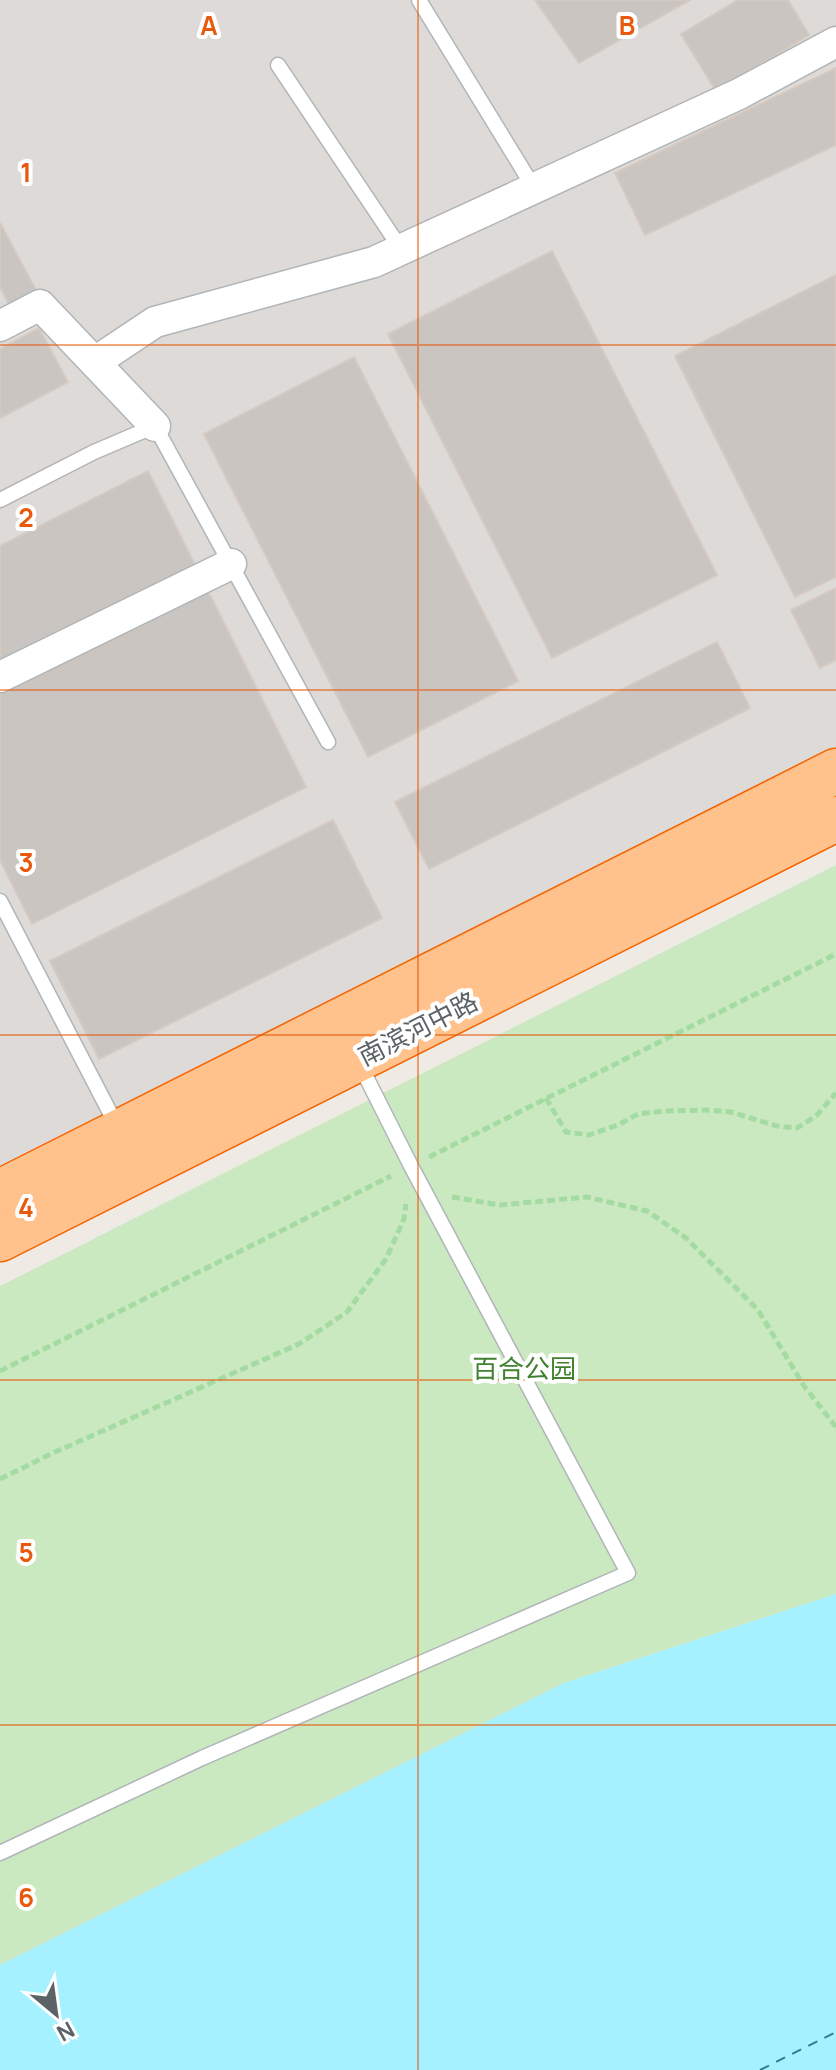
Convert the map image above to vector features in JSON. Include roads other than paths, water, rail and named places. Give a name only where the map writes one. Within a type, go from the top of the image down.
[{"type":"highway","name":"南滨河中路","points":[[0,1192],[836,771]]},
{"type":"highway","name":"南滨河中路","points":[[0,1239],[836,819]]},
{"type":"street","points":[[95,362],[155,322],[374,262],[739,94],[804,52],[836,42]]},
{"type":"street","points":[[0,326],[40,305],[155,426]]},
{"type":"street","points":[[0,677],[231,564]]},
{"type":"lane","points":[[419,0],[534,188]]},
{"type":"lane","points":[[278,65],[401,249]]},
{"type":"lane","points":[[0,500],[94,452],[155,426],[328,742]]},
{"type":"lane","points":[[0,901],[119,1132]]},
{"type":"lane","points":[[0,1853],[202,1758],[628,1573],[357,1060]]},
{"type":"water","points":[[836,1594],[836,2070],[0,2070],[0,1965],[564,1683]]},
{"type":"park label","name":"百合公园","points":[[524,1369]]}]
